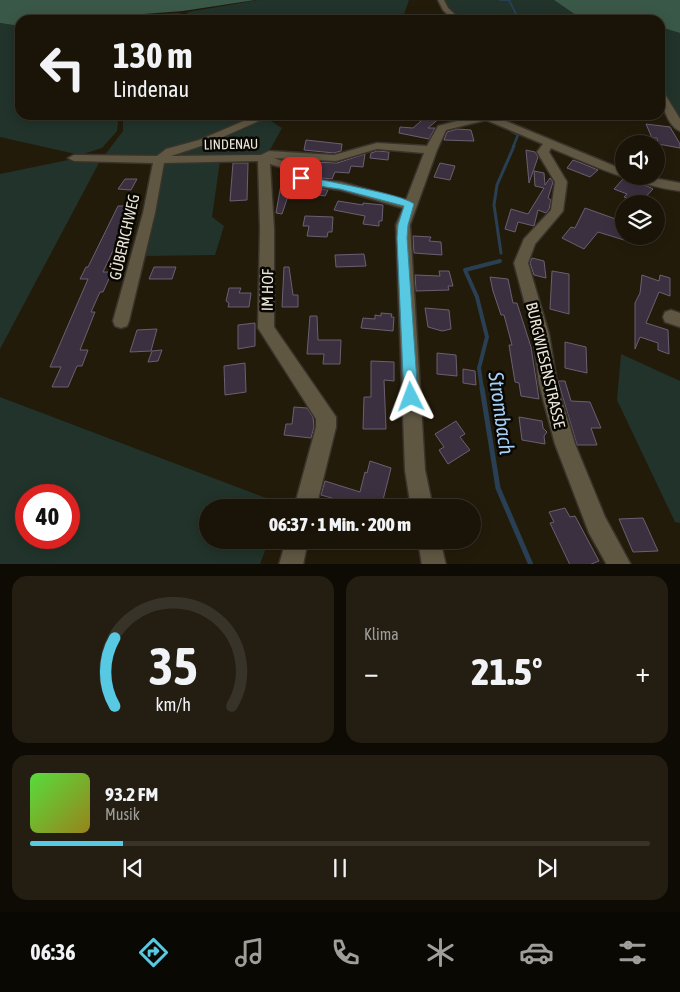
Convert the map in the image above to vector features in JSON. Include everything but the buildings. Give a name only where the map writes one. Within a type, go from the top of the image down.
[{"type":"street","points":[[441,0],[443,12],[448,15]]},
{"type":"street","points":[[665,102],[680,128]]},
{"type":"street","points":[[159,160],[170,151],[203,142],[255,120]]},
{"type":"street","points":[[420,499],[414,470],[402,238],[403,225],[431,150],[442,128],[474,120]]},
{"type":"street","points":[[499,120],[615,170]]},
{"type":"street","name":"BURGWIESENSTRASSE","points":[[549,143],[543,152],[544,158],[561,182],[557,211],[529,242],[521,263],[542,334],[548,384],[565,444],[597,525],[620,564]]},
{"type":"street","points":[[264,158],[269,154],[336,158],[366,147],[377,146],[431,150]]},
{"type":"street","name":"LINDENAU","points":[[74,158],[159,160],[264,158],[287,166],[308,182],[341,186],[410,204]]},
{"type":"street","name":"IM HOF","points":[[264,158],[268,284],[266,328],[326,417],[326,428],[308,499]]},
{"type":"street","name":"GÜBERICHWEG","points":[[122,321],[149,213],[159,160]]},
{"type":"street","points":[[663,185],[680,187]]},
{"type":"street","points":[[291,564],[295,549]]},
{"type":"street","points":[[431,549],[434,564]]},
{"type":"green space","points":[[0,0],[255,0],[183,11],[130,15],[15,15],[15,25],[0,23]]},
{"type":"green space","points":[[257,0],[409,0],[404,15],[186,15],[188,12]]},
{"type":"green space","points":[[444,0],[554,0],[576,15],[456,15],[447,7]]},
{"type":"green space","points":[[554,0],[680,0],[680,33],[665,28],[665,15],[576,15]]},
{"type":"green space","points":[[179,13],[181,15],[142,15]]},
{"type":"green space","points":[[0,23],[15,25],[15,120],[118,120],[117,131],[102,148],[80,155],[0,137]]},
{"type":"green space","points":[[665,28],[680,33],[680,120],[665,96]]},
{"type":"green space","points":[[123,120],[251,120],[202,140],[167,149],[157,158],[104,156],[123,131]]},
{"type":"green space","points":[[261,120],[269,120],[282,128],[271,148],[264,154],[170,155],[207,143]]},
{"type":"green space","points":[[73,159],[100,161],[0,349],[0,174]]},
{"type":"green space","points":[[220,161],[212,217],[224,226],[215,255],[143,256],[163,162]]},
{"type":"green space","points":[[621,354],[680,381],[680,523],[675,522],[617,400]]},
{"type":"green space","points":[[0,397],[269,499],[199,499],[199,549],[266,549],[260,564],[0,564]]},
{"type":"waterway","name":"Strombach","points":[[500,0],[509,0],[516,15]]},
{"type":"waterway","name":"Strombach","points":[[511,131],[518,135],[513,147]]},
{"type":"waterway","name":"Strombach","points":[[501,253],[494,205],[497,185],[514,146]]},
{"type":"waterway","name":"Strombach","points":[[482,389],[479,368],[487,337],[477,297],[465,270],[500,261]]},
{"type":"waterway","name":"Strombach","points":[[482,388],[498,488],[531,564]]},
{"type":"route","points":[[301,178],[308,182],[341,186],[410,204],[403,225],[402,238],[411,397]]}]
